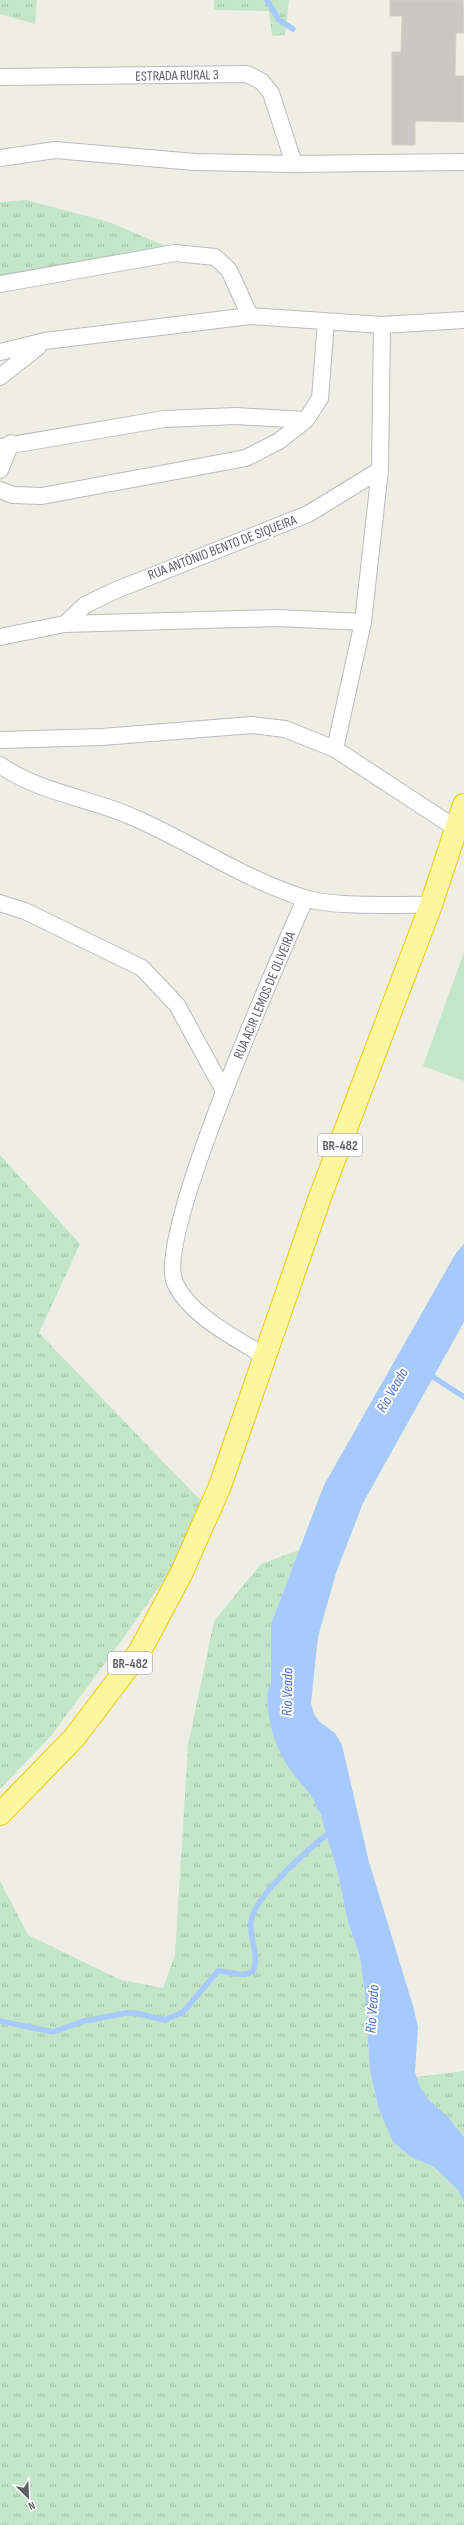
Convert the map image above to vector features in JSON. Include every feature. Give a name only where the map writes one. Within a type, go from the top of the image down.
[{"type":"highway","name":"BR-482","points":[[0,1814],[74,1738],[140,1651],[182,1572],[220,1486],[266,1357],[320,1197],[431,905],[464,805]]},
{"type":"street","name":"ESTRADA RURAL 3","points":[[0,77],[248,74],[261,81],[271,93],[294,164]]},
{"type":"street","points":[[0,158],[56,150],[195,162],[294,164],[464,162]]},
{"type":"street","points":[[0,284],[175,253],[215,257],[229,270],[250,316]]},
{"type":"street","points":[[0,352],[46,341],[250,316],[382,325],[464,320]]},
{"type":"street","points":[[0,490],[13,495],[42,496],[246,458],[279,440],[306,420],[320,398],[326,322]]},
{"type":"street","points":[[335,749],[363,622],[380,470],[382,325]]},
{"type":"street","points":[[0,377],[46,341]]},
{"type":"street","points":[[0,470],[6,445],[164,419],[236,416],[306,420]]},
{"type":"street","name":"RUA ANTÔNIO BENTO DE SIQUEIRA","points":[[65,624],[85,606],[114,591],[308,514],[380,470]]},
{"type":"street","points":[[0,637],[65,624],[278,618],[363,622]]},
{"type":"street","points":[[0,740],[102,737],[252,724],[285,729],[335,749],[457,829]]},
{"type":"street","points":[[0,765],[15,775],[38,785],[134,817],[223,865],[305,899],[352,903],[431,905]]},
{"type":"street","name":"RUA ACIR LEMOS DE OLIVEIRA","points":[[266,1357],[209,1321],[186,1299],[174,1282],[173,1258],[180,1222],[224,1091],[305,899]]},
{"type":"street","points":[[0,904],[25,911],[142,968],[177,1005],[224,1091]]},
{"type":"green space","points":[[0,0],[37,0],[35,24],[0,14]]},
{"type":"green space","points":[[214,0],[289,0],[285,35],[272,36],[269,11],[214,10]]},
{"type":"green space","points":[[26,200],[109,222],[168,247],[0,284],[0,202]]},
{"type":"green space","points":[[464,952],[464,1081],[423,1066]]},
{"type":"green space","points":[[0,1155],[80,1244],[39,1333],[205,1505],[177,1562],[114,1651],[51,1736],[0,1789]]},
{"type":"green space","points":[[299,1550],[271,1624],[271,1683],[291,1737],[319,1791],[322,1820],[337,1870],[348,1922],[360,1957],[365,1995],[370,2071],[379,2110],[393,2142],[411,2157],[434,2167],[458,2190],[464,2202],[464,2525],[0,2525],[0,1881],[28,1935],[121,1980],[163,1988],[175,1955],[188,1745],[214,1621],[261,1564]]},
{"type":"green space","points":[[464,2071],[464,2137],[452,2122],[431,2102],[420,2086],[416,2077]]},
{"type":"water","points":[[464,1244],[464,1322],[363,1503],[336,1573],[318,1637],[311,1703],[314,1714],[321,1723],[335,1733],[342,1745],[369,1862],[418,2027],[415,2072],[420,2087],[430,2101],[448,2117],[464,2137],[464,2202],[458,2190],[434,2167],[411,2157],[393,2142],[379,2110],[370,2071],[365,1995],[360,1957],[348,1922],[337,1870],[322,1820],[319,1791],[299,1749],[277,1713],[271,1683],[271,1624],[324,1485],[456,1253]]},
{"type":"building","points":[[390,0],[463,0],[464,33],[456,33],[455,76],[464,76],[464,122],[415,121],[415,145],[392,145],[392,52],[401,52],[402,16],[390,16]]},
{"type":"waterway","points":[[267,0],[279,20],[293,29]]},
{"type":"waterway","points":[[427,1373],[464,1397]]},
{"type":"waterway","name":"Rio Veado","points":[[284,1693],[285,1713],[289,1733],[303,1760],[325,1787],[331,1801]]},
{"type":"waterway","points":[[0,2021],[53,2032],[84,2021],[126,2013],[135,2013],[165,2020],[183,2012],[218,1971],[240,1974],[253,1971],[255,1965],[255,1953],[251,1934],[251,1922],[254,1912],[262,1899],[284,1873],[310,1848],[331,1831]]}]
